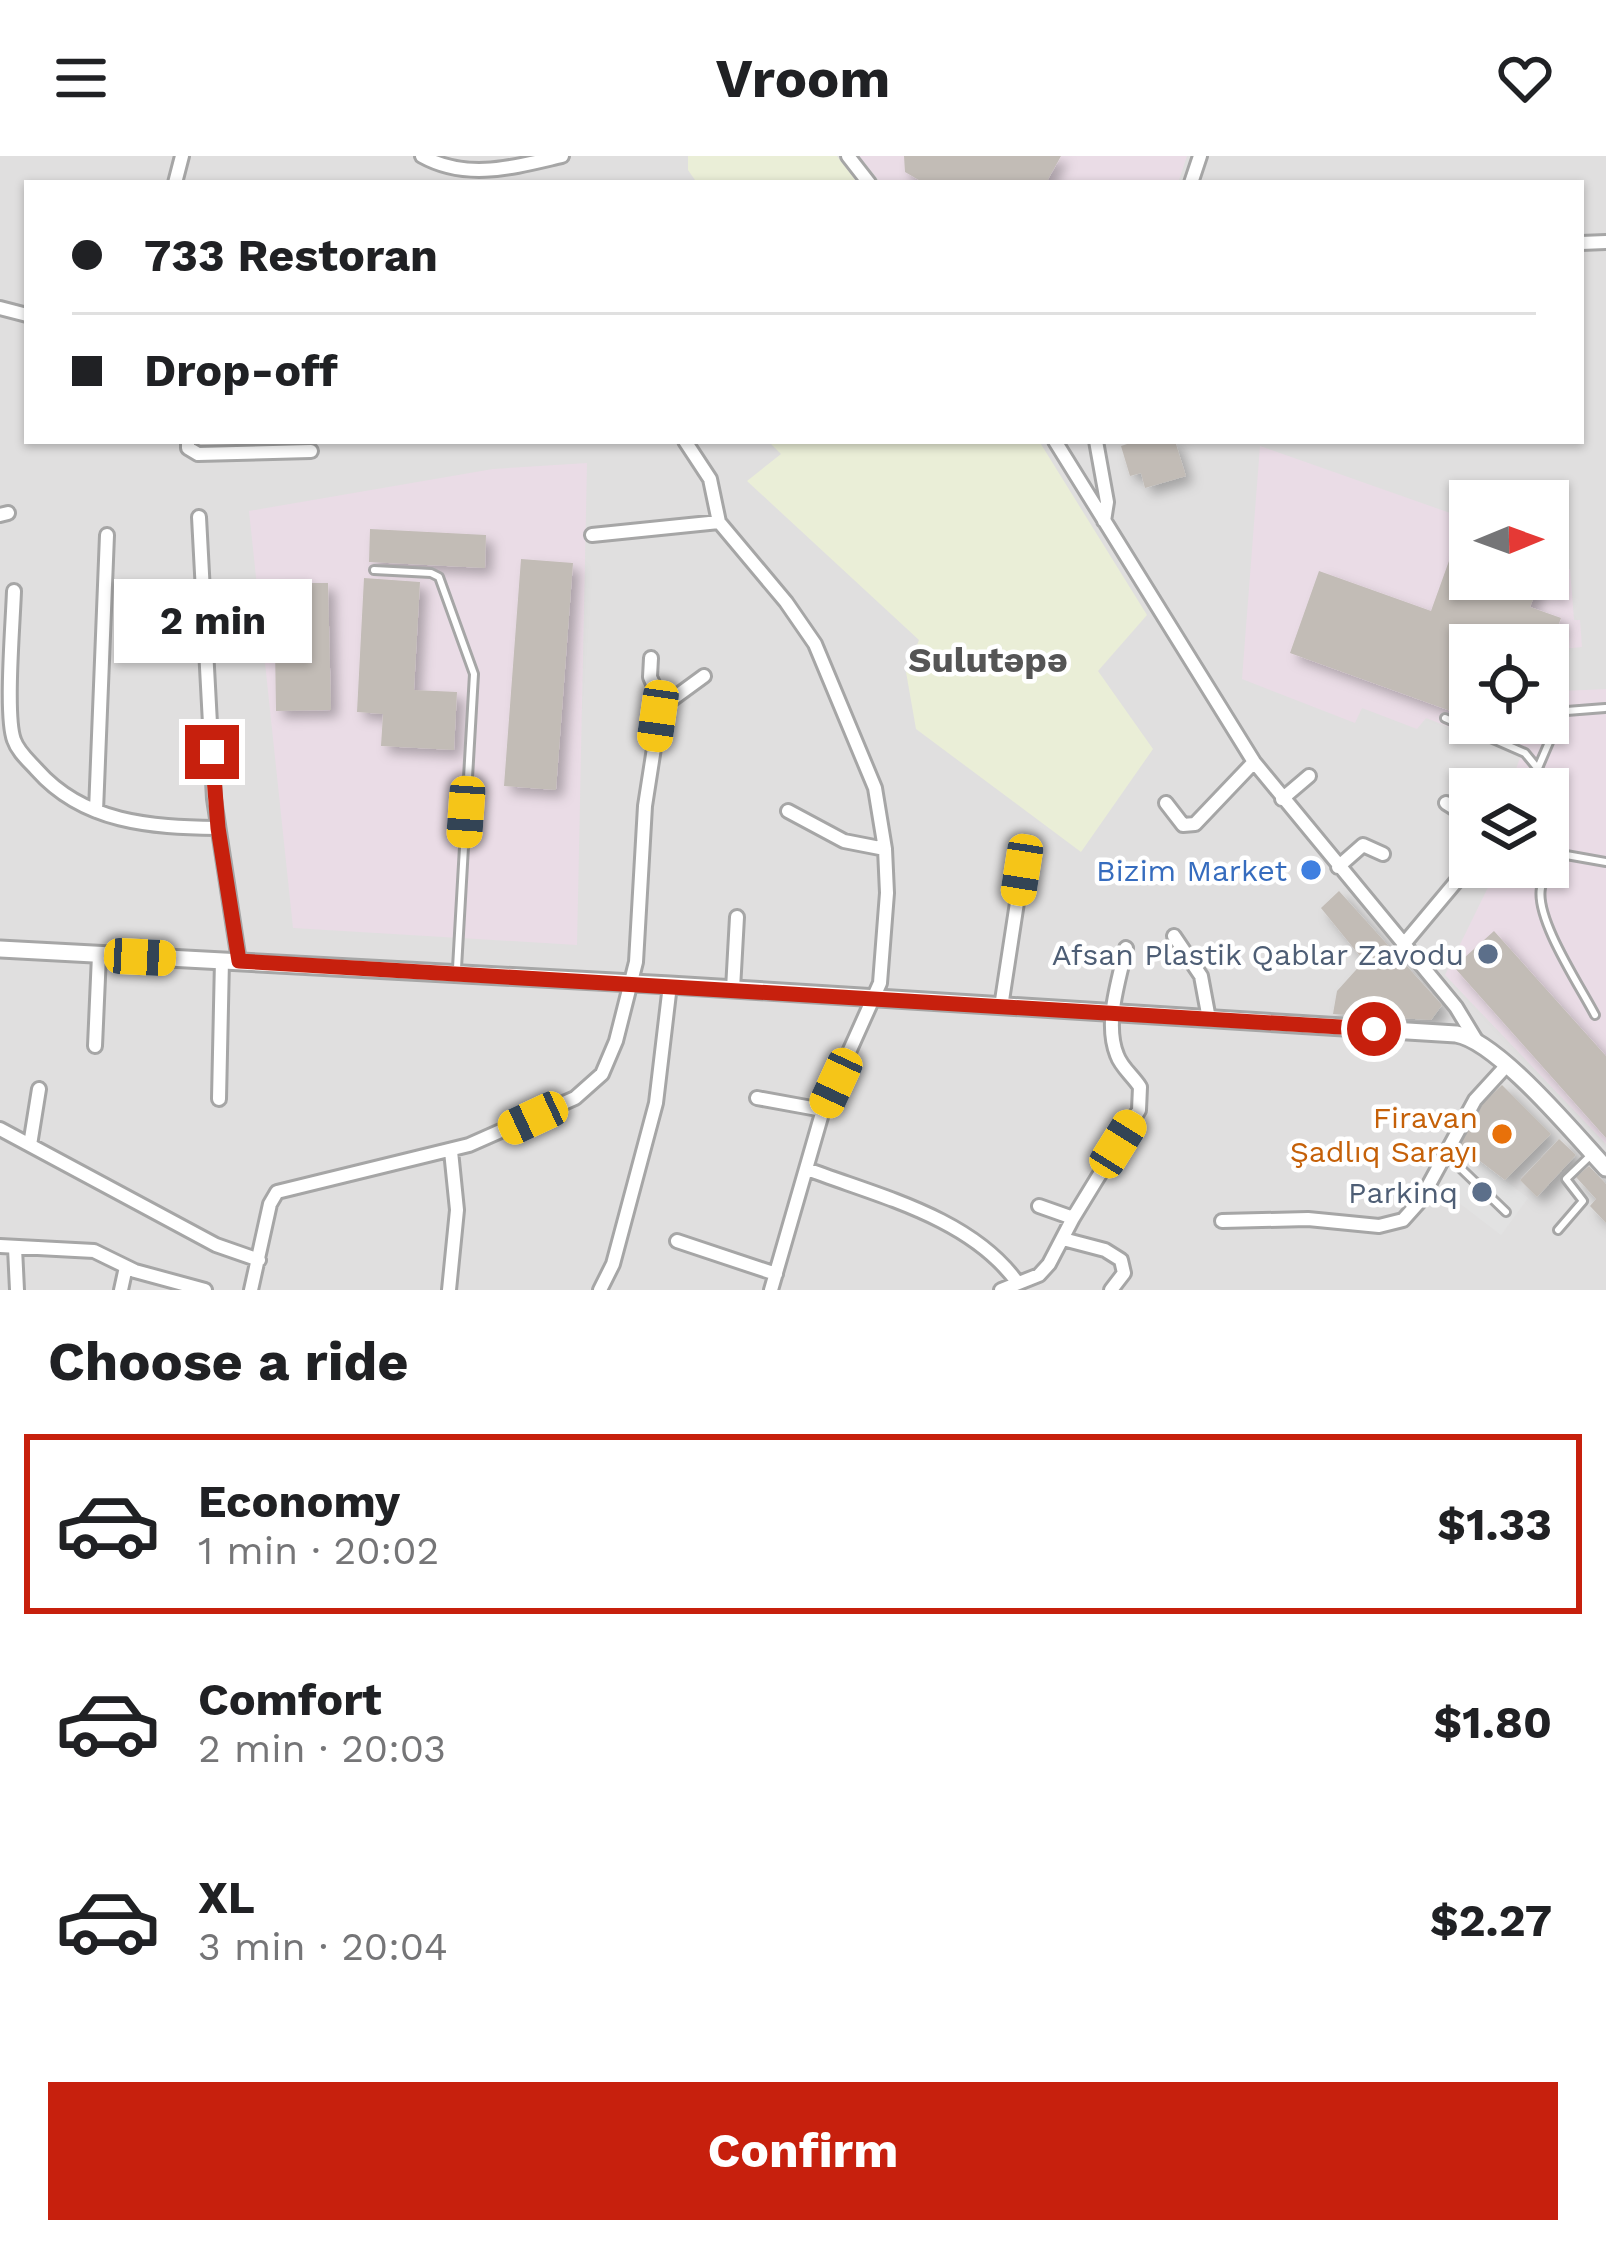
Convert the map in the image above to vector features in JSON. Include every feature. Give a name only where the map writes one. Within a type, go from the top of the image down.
[{"type":"street","points":[[422,156],[449,169],[470,171],[562,156]]},
{"type":"street","points":[[848,156],[867,180]]},
{"type":"street","points":[[188,444],[198,454],[311,451]]},
{"type":"street","points":[[688,444],[710,479],[719,521],[814,644],[875,788],[885,849],[884,969],[823,1110],[771,1290]]},
{"type":"street","points":[[1057,444],[1254,762],[1282,799],[1456,1007],[1476,1040],[1507,1065],[1606,1168]]},
{"type":"street","points":[[1099,444],[1107,502],[1104,520]]},
{"type":"street","points":[[199,517],[231,961],[219,1100]]},
{"type":"street","points":[[592,536],[719,521]]},
{"type":"street","points":[[96,811],[107,535]]},
{"type":"street","points":[[14,591],[12,737],[50,784],[96,811],[154,826],[218,828]]},
{"type":"street","points":[[257,1288],[270,1204],[277,1192],[451,1151],[575,1098],[593,1084],[610,1060],[632,982],[645,806],[663,706],[650,677],[651,658]]},
{"type":"street","points":[[663,706],[704,676]]},
{"type":"street","points":[[1166,803],[1189,826],[1254,762]]},
{"type":"street","points":[[1282,799],[1309,776]]},
{"type":"street","points":[[788,811],[844,841],[885,849]]},
{"type":"street","points":[[1338,867],[1363,845],[1382,854]]},
{"type":"street","points":[[1001,1007],[1022,870]]},
{"type":"street","points":[[1403,945],[1451,888]]},
{"type":"street","points":[[734,989],[736,917]]},
{"type":"street","points":[[1174,936],[1201,976],[1209,1019]]},
{"type":"street","points":[[1001,1290],[1045,1270],[1142,1101],[1140,1087],[1116,1054],[1113,1014],[1126,948]]},
{"type":"street","points":[[0,949],[632,982],[1456,1034],[1476,1040]]},
{"type":"street","points":[[95,1046],[99,956]]},
{"type":"street","points":[[600,1290],[613,1264],[656,1103],[670,985]]},
{"type":"street","points":[[1222,1221],[1395,1225],[1420,1202],[1475,1100],[1507,1065]]},
{"type":"street","points":[[30,1145],[39,1088]]},
{"type":"street","points":[[757,1098],[823,1110]]},
{"type":"street","points":[[0,1129],[216,1244],[259,1260]]},
{"type":"street","points":[[449,1290],[457,1210],[451,1151]]},
{"type":"street","points":[[807,1168],[959,1231],[1017,1282]]},
{"type":"street","points":[[1039,1206],[1072,1218]]},
{"type":"street","points":[[1063,1239],[1105,1250],[1121,1260],[1124,1273],[1111,1290]]},
{"type":"street","points":[[677,1241],[776,1274]]},
{"type":"street","points":[[17,1290],[7,1247],[94,1251],[126,1267],[205,1290]]},
{"type":"street","points":[[121,1290],[126,1267]]},
{"type":"lane","points":[[374,570],[439,577],[474,674],[457,973]]},
{"type":"lane","points":[[1569,711],[1605,708]]},
{"type":"lane","points":[[1445,718],[1514,746],[1538,768]]},
{"type":"lane","points":[[1569,856],[1606,862]]},
{"type":"lane","points":[[1542,888],[1540,904],[1595,1016]]},
{"type":"lane","points":[[1558,1230],[1583,1201],[1566,1179],[1592,1153]]},
{"type":"lane","points":[[1446,1154],[1506,1212]]},
{"type":"shaded area","name":"Sulutəpə","points":[[0,156],[1606,156],[1606,1290],[0,1290]]},
{"type":"shaded area","points":[[859,156],[1187,156],[1179,180],[879,180]]},
{"type":"shaded area","points":[[1260,446],[1449,513],[1449,600],[1569,600],[1570,569],[1574,620],[1580,620],[1582,647],[1569,648],[1569,624],[1449,624],[1449,727],[1426,718],[1417,729],[1362,708],[1355,723],[1242,679]]},
{"type":"shaded area","points":[[587,463],[577,945],[293,928],[249,511],[493,469]]},
{"type":"shaded area","points":[[1606,689],[1606,1144],[1445,975],[1488,888],[1569,888],[1569,768],[1516,768],[1521,755],[1493,744],[1569,744],[1569,691]]},
{"type":"shaded area","name":"Parkinq","points":[[1459,1145],[1528,1198],[1501,1235],[1437,1186]]},
{"type":"green space","points":[[688,156],[837,156],[856,180],[695,180],[688,170]]},
{"type":"green space","points":[[771,444],[1041,444],[1147,615],[1098,671],[1153,749],[1081,852],[916,729],[906,672],[919,640],[747,481],[781,454]]},
{"type":"building","points":[[904,156],[1061,156],[1048,180],[919,180],[905,172]]},
{"type":"building","points":[[1176,444],[1186,476],[1145,488],[1141,473],[1130,476],[1121,446]]},
{"type":"building","points":[[370,529],[486,535],[485,568],[369,562]]},
{"type":"building","points":[[521,559],[573,563],[556,790],[504,786]]},
{"type":"building","points":[[1449,561],[1449,600],[1533,600],[1530,607],[1561,618],[1559,624],[1449,624],[1449,710],[1290,653],[1319,571],[1431,611]]},
{"type":"building","points":[[364,578],[420,582],[414,690],[457,692],[454,750],[381,746],[383,714],[357,712]]},
{"type":"building","points":[[274,583],[328,583],[331,710],[276,711]]},
{"type":"building","points":[[1339,891],[1442,1005],[1431,1020],[1333,1014],[1337,991],[1364,961],[1321,908]]},
{"type":"building","points":[[1494,931],[1606,1056],[1606,1138],[1454,967]]},
{"type":"building","points":[[1502,1085],[1551,1134],[1505,1180],[1459,1145],[1483,1103]]},
{"type":"building","points":[[1559,1139],[1576,1155],[1537,1197],[1520,1180]]},
{"type":"building","points":[[1589,1166],[1606,1184],[1606,1223],[1590,1206],[1596,1199],[1576,1177]]},
{"type":"place","name":"Bizim Market","points":[[1311,870]]},
{"type":"place","name":"Afsan Plastik Qablar Zavodu","points":[[1488,954]]},
{"type":"place","name":"Firavan Şadlıq Sarayı","points":[[1502,1134]]},
{"type":"place","name":"Parkinq","points":[[1482,1192]]},
{"type":"district","name":"Sulutəpə","points":[[988,660]]},
{"type":"route","points":[[212,752],[214,799],[239,961],[1374,1029]]}]
